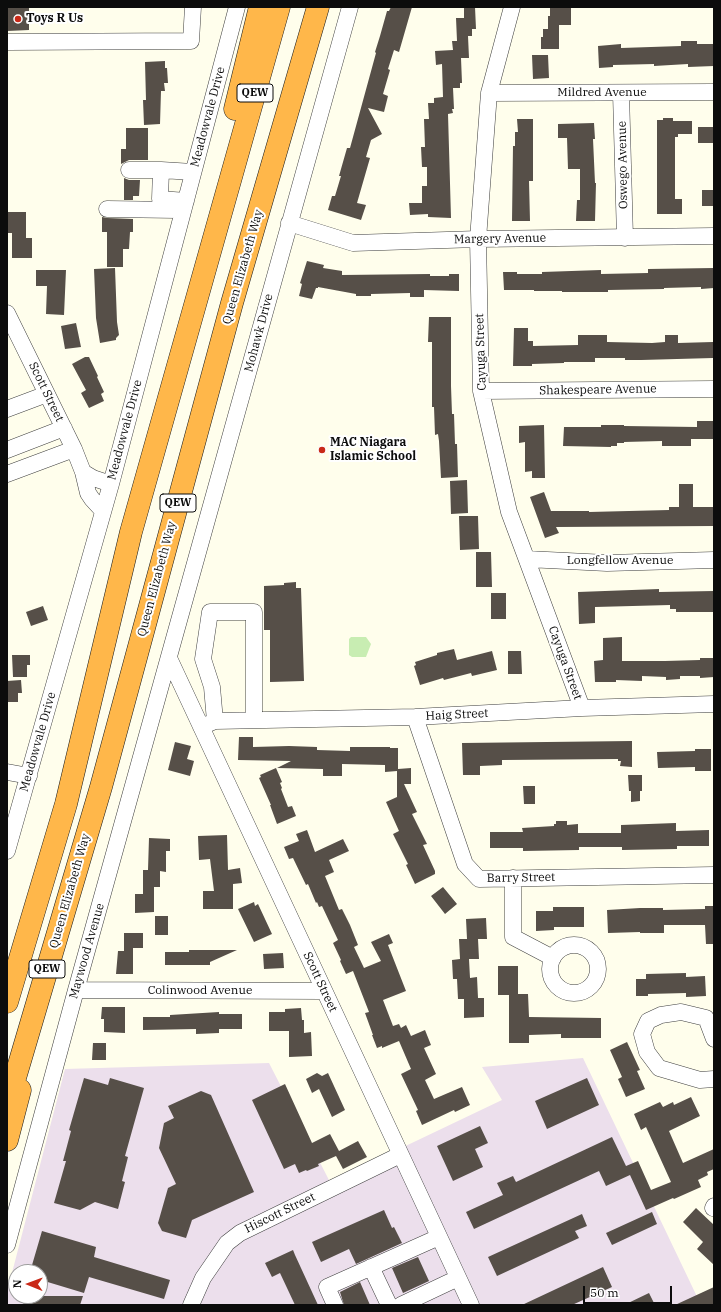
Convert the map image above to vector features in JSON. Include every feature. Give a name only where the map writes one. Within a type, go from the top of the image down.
[{"type":"highway","points":[[230,180],[230,132],[260,7]]},
{"type":"highway","name":"QEW","points":[[7,1002],[66,804],[131,532],[279,7]]},
{"type":"highway","name":"Queen Elizabeth Way","points":[[7,1105],[103,779],[232,303],[318,7]]},
{"type":"highway","points":[[7,1140],[87,833]]},
{"type":"street","points":[[7,42],[191,41],[193,7]]},
{"type":"street","name":"Meadowvale Drive","points":[[7,851],[111,484],[237,7]]},
{"type":"street","name":"Mohawk Drive","points":[[169,658],[350,7]]},
{"type":"street","name":"Cayuga Street","points":[[512,7],[489,93],[478,239],[481,391],[509,512],[582,708]]},
{"type":"street","name":"Mildred Avenue","points":[[489,93],[714,92]]},
{"type":"street","name":"Oswego Avenue","points":[[621,93],[625,238]]},
{"type":"street","points":[[129,170],[194,172]]},
{"type":"street","points":[[161,170],[160,199],[185,205]]},
{"type":"street","points":[[106,209],[185,205]]},
{"type":"street","name":"Margery Avenue","points":[[289,223],[353,243],[478,239],[714,236]]},
{"type":"street","name":"Scott Street","points":[[9,321],[64,428],[83,472],[88,493],[103,511]]},
{"type":"street","name":"Shakespeare Avenue","points":[[481,391],[714,389]]},
{"type":"street","points":[[7,409],[47,394]]},
{"type":"street","points":[[7,450],[64,428]]},
{"type":"street","points":[[7,474],[74,450]]},
{"type":"street","points":[[83,472],[93,478],[111,484]]},
{"type":"street","name":"Longfellow Avenue","points":[[526,559],[607,563],[714,560]]},
{"type":"street","points":[[208,724],[212,687],[203,659],[210,612],[254,612],[254,719]]},
{"type":"street","name":"Scott Street","points":[[169,658],[208,724],[324,991],[471,1305]]},
{"type":"street","name":"Maywood Avenue","points":[[7,1245],[76,990],[169,658]]},
{"type":"street","name":"Haig Street","points":[[208,724],[254,719],[416,717],[582,708],[714,704]]},
{"type":"street","name":"Barry Street","points":[[416,717],[465,864],[479,879],[714,875]]},
{"type":"street","points":[[7,772],[29,776]]},
{"type":"street","points":[[513,878],[513,937],[553,958]]},
{"type":"street","name":"Colinwood Avenue","points":[[76,990],[324,991]]},
{"type":"street","points":[[714,1039],[706,1018],[681,1012],[661,1015],[648,1021],[642,1034],[647,1052],[659,1068],[700,1080],[714,1079]]},
{"type":"street","name":"Hiscott Street","points":[[191,1305],[202,1278],[227,1243],[240,1233],[400,1155]]},
{"type":"street","points":[[335,1305],[327,1287],[371,1266],[439,1237]]},
{"type":"street","points":[[371,1266],[390,1305]]},
{"type":"street","points":[[401,1305],[458,1278]]},
{"type":"shaded area","points":[[583,1058],[701,1305],[7,1305],[8,1288],[8,1304],[48,1304],[48,1264],[14,1264],[65,1069],[269,1063],[330,1182],[502,1100],[482,1067]]},
{"type":"green space","points":[[351,637],[366,637],[371,644],[366,657],[352,657],[349,655],[349,639]]},
{"type":"building","name":"Toys R Us","points":[[7,7],[29,7],[29,30],[7,31]]},
{"type":"building","points":[[391,7],[412,7],[399,52],[394,50],[388,69],[390,70],[383,94],[388,96],[384,112],[368,108],[382,134],[371,140],[366,157],[370,158],[357,203],[366,205],[361,220],[328,210],[332,196],[335,196],[347,148],[350,148],[387,11],[389,11]]},
{"type":"building","points":[[464,7],[475,7],[476,29],[472,29],[472,36],[468,36],[469,58],[461,58],[462,83],[460,83],[460,88],[453,88],[454,109],[452,109],[453,113],[448,114],[451,218],[428,217],[428,214],[410,215],[409,203],[422,203],[422,186],[427,186],[427,167],[422,167],[421,147],[425,147],[424,119],[429,119],[428,103],[434,103],[434,98],[443,97],[442,64],[436,65],[435,51],[453,50],[452,41],[457,41],[456,18],[464,18]]},
{"type":"building","points":[[550,7],[571,7],[571,25],[559,25],[559,49],[541,49],[543,29],[548,29]]},
{"type":"building","points":[[681,41],[697,41],[697,44],[714,44],[714,66],[688,67],[688,64],[654,66],[654,64],[613,65],[613,67],[599,68],[598,46],[621,44],[621,48],[681,46]]},
{"type":"building","points":[[532,55],[548,55],[549,78],[533,79]]},
{"type":"building","points":[[165,61],[168,83],[164,83],[165,91],[161,91],[160,124],[144,125],[143,100],[146,100],[145,62]]},
{"type":"building","points":[[663,118],[673,118],[673,121],[692,121],[692,134],[678,134],[678,137],[675,137],[675,199],[682,199],[682,214],[657,214],[657,120],[663,120]]},
{"type":"building","points":[[517,119],[533,119],[533,181],[529,181],[530,221],[512,221],[513,146],[515,146],[515,132],[518,132]]},
{"type":"building","points":[[594,123],[595,139],[593,139],[596,183],[595,221],[576,221],[577,200],[580,200],[580,169],[568,169],[567,138],[558,138],[558,124]]},
{"type":"building","points":[[698,127],[714,127],[714,143],[698,143]]},
{"type":"building","points":[[126,128],[148,128],[148,160],[129,160],[121,164],[121,149],[126,149]]},
{"type":"building","points":[[124,178],[129,180],[140,180],[139,196],[133,196],[133,200],[124,200]]},
{"type":"building","points":[[702,190],[714,190],[714,206],[702,206]]},
{"type":"building","points":[[7,212],[26,212],[26,238],[32,238],[32,258],[12,258],[12,233],[8,233]]},
{"type":"building","points":[[102,217],[133,219],[133,232],[130,232],[129,249],[123,249],[123,267],[107,267],[107,232],[102,232]]},
{"type":"building","points":[[307,261],[324,265],[323,268],[342,271],[342,275],[430,274],[430,276],[449,276],[449,274],[459,274],[459,291],[424,290],[424,297],[410,297],[410,293],[356,296],[356,294],[318,287],[316,288],[312,299],[299,296],[302,284],[300,283]]},
{"type":"building","points":[[115,268],[117,322],[119,335],[116,340],[100,343],[96,318],[94,269]]},
{"type":"building","points":[[714,268],[714,288],[701,289],[701,287],[608,290],[608,292],[504,290],[503,272],[517,272],[517,274],[542,274],[542,272],[601,270],[601,274],[648,273],[648,269]]},
{"type":"building","points":[[36,270],[66,270],[64,315],[46,314],[47,286],[36,286]]},
{"type":"building","points":[[429,317],[451,317],[452,414],[454,414],[455,444],[457,444],[458,477],[441,478],[439,441],[438,434],[435,435],[434,407],[432,407],[432,342],[428,342]]},
{"type":"building","points":[[76,323],[81,347],[65,349],[61,326]]},
{"type":"building","points":[[514,328],[528,328],[528,341],[533,341],[533,346],[578,345],[578,335],[607,335],[607,342],[652,343],[665,342],[665,335],[678,335],[678,343],[713,342],[713,358],[625,360],[625,358],[595,358],[595,362],[564,362],[532,364],[532,366],[513,366]]},
{"type":"building","points":[[85,357],[89,357],[104,392],[101,394],[104,401],[89,408],[81,393],[86,390],[72,364]]},
{"type":"building","points":[[697,421],[714,421],[714,439],[691,439],[691,446],[662,446],[662,441],[624,442],[617,443],[617,446],[611,447],[563,446],[564,427],[601,427],[601,425],[624,425],[697,427]]},
{"type":"building","points":[[544,425],[545,478],[532,478],[532,471],[525,472],[525,442],[519,443],[519,426]]},
{"type":"building","points":[[467,480],[468,513],[451,514],[450,481]]},
{"type":"building","points":[[679,484],[693,484],[693,507],[714,507],[714,526],[556,527],[559,533],[545,538],[530,497],[544,492],[551,511],[589,512],[669,510],[669,507],[679,507]]},
{"type":"building","points":[[459,516],[478,516],[479,549],[460,550]]},
{"type":"building","points":[[476,552],[491,552],[492,587],[476,587]]},
{"type":"building","points":[[296,582],[296,588],[301,588],[304,681],[270,682],[270,630],[264,630],[264,586],[284,585],[284,583]]},
{"type":"building","points":[[659,589],[659,592],[714,591],[714,612],[676,612],[676,609],[670,609],[670,605],[595,607],[595,623],[579,624],[578,592]]},
{"type":"building","points":[[491,593],[506,593],[506,619],[491,619]]},
{"type":"building","points":[[43,606],[48,620],[31,626],[26,612]]},
{"type":"building","points":[[622,637],[622,661],[700,660],[700,658],[714,658],[714,677],[700,678],[700,676],[680,676],[680,679],[666,680],[666,677],[642,676],[642,681],[616,680],[616,682],[595,682],[594,661],[603,660],[603,638]]},
{"type":"building","points":[[454,649],[457,660],[492,651],[497,670],[472,676],[471,673],[444,680],[443,678],[420,685],[414,666],[416,665],[415,662],[437,655],[437,653]]},
{"type":"building","points":[[508,651],[521,651],[522,674],[508,674]]},
{"type":"building","points":[[12,655],[30,655],[30,665],[27,665],[27,677],[13,677]]},
{"type":"building","points":[[21,680],[22,693],[18,693],[18,702],[7,702],[7,681]]},
{"type":"building","points":[[239,737],[253,737],[253,747],[317,747],[317,750],[350,751],[350,747],[398,748],[398,769],[411,768],[411,784],[404,784],[417,812],[412,814],[427,844],[423,845],[435,874],[415,884],[406,865],[408,864],[393,834],[399,831],[386,802],[397,797],[397,771],[385,772],[385,765],[342,764],[342,776],[323,776],[323,769],[277,768],[291,761],[238,760]]},
{"type":"building","points":[[632,741],[632,767],[620,766],[621,761],[618,761],[618,759],[502,760],[502,765],[480,766],[480,775],[463,775],[462,743]]},
{"type":"building","points":[[175,742],[191,746],[187,759],[194,761],[190,776],[168,770]]},
{"type":"building","points":[[695,749],[711,749],[711,771],[695,771],[695,767],[658,768],[657,752],[695,751]]},
{"type":"building","points":[[276,768],[282,782],[280,783],[281,789],[288,807],[292,806],[296,816],[277,824],[271,805],[259,778],[261,777],[260,775]]},
{"type":"building","points":[[628,775],[642,775],[642,791],[640,791],[640,801],[631,802],[631,791],[629,791]]},
{"type":"building","points":[[523,786],[535,786],[535,804],[524,804]]},
{"type":"building","points":[[556,821],[567,821],[567,825],[578,824],[578,833],[621,833],[621,825],[676,823],[676,831],[709,830],[709,846],[677,846],[677,849],[622,850],[622,847],[579,847],[579,850],[523,851],[523,848],[490,848],[490,832],[523,832],[522,828],[554,826]]},
{"type":"building","points":[[307,830],[315,852],[343,839],[349,851],[329,860],[334,872],[325,876],[339,910],[342,909],[350,925],[358,945],[354,947],[364,968],[381,961],[371,942],[389,934],[393,943],[388,945],[406,991],[383,1000],[393,1026],[399,1024],[401,1028],[406,1025],[411,1036],[425,1030],[431,1045],[424,1048],[436,1074],[425,1080],[434,1099],[462,1087],[470,1105],[455,1112],[454,1110],[422,1125],[416,1111],[418,1110],[401,1074],[411,1069],[399,1041],[382,1048],[382,1046],[377,1048],[365,1013],[369,1012],[353,971],[346,974],[333,943],[338,940],[322,906],[319,907],[317,902],[316,903],[308,884],[306,885],[293,858],[289,859],[284,847],[299,841],[296,834]]},
{"type":"building","points":[[227,835],[228,870],[240,868],[242,883],[233,884],[233,909],[203,909],[203,891],[214,891],[210,859],[199,860],[198,836]]},
{"type":"building","points":[[149,838],[170,839],[170,851],[166,851],[166,872],[160,871],[160,887],[154,887],[154,912],[135,913],[135,894],[143,894],[143,870],[148,870]]},
{"type":"building","points":[[443,887],[457,904],[445,914],[431,896]]},
{"type":"building","points":[[254,902],[255,906],[258,904],[272,934],[254,942],[238,909]]},
{"type":"building","points":[[705,906],[714,906],[714,944],[706,944],[705,925],[664,925],[664,933],[608,933],[607,910],[640,908],[663,908],[663,910],[705,909]]},
{"type":"building","points":[[553,907],[584,907],[584,927],[554,927],[554,930],[536,931],[536,911],[553,911]]},
{"type":"building","points":[[155,916],[168,916],[168,935],[155,935]]},
{"type":"building","points":[[486,918],[487,939],[478,939],[479,959],[469,959],[470,978],[477,977],[478,998],[484,998],[484,1017],[464,1018],[464,999],[458,999],[457,979],[453,979],[452,960],[460,959],[459,939],[467,939],[466,919]]},
{"type":"building","points":[[124,933],[143,933],[143,948],[133,948],[133,974],[116,974],[118,951],[124,951]]},
{"type":"building","points":[[189,950],[237,950],[210,962],[210,965],[165,965],[165,952],[189,952]]},
{"type":"building","points":[[283,953],[284,968],[264,969],[263,954]]},
{"type":"building","points":[[498,966],[518,966],[518,994],[528,994],[529,1017],[601,1018],[601,1038],[561,1038],[561,1034],[529,1035],[529,1043],[509,1043],[509,995],[498,995]]},
{"type":"building","points":[[686,973],[686,977],[705,976],[706,996],[686,997],[686,993],[648,994],[648,996],[636,996],[636,979],[646,979],[646,974]]},
{"type":"building","points":[[102,1007],[125,1007],[125,1033],[104,1032],[104,1019],[101,1019]]},
{"type":"building","points":[[301,1008],[302,1020],[304,1020],[304,1033],[311,1032],[312,1056],[289,1057],[289,1031],[269,1031],[269,1012],[285,1012],[285,1009]]},
{"type":"building","points":[[219,1012],[219,1014],[242,1014],[242,1029],[219,1029],[219,1033],[196,1034],[196,1029],[143,1030],[143,1017],[170,1017],[170,1015]]},
{"type":"building","points":[[627,1042],[640,1070],[637,1071],[645,1089],[626,1097],[618,1079],[622,1077],[610,1050]]},
{"type":"building","points":[[93,1043],[106,1043],[106,1060],[92,1060]]},
{"type":"building","points":[[317,1073],[322,1076],[328,1073],[345,1110],[332,1117],[319,1089],[312,1093],[306,1079]]},
{"type":"building","points":[[84,1078],[108,1085],[110,1078],[144,1088],[125,1156],[128,1157],[122,1181],[125,1182],[118,1209],[95,1202],[80,1210],[54,1203],[66,1161],[63,1161],[71,1131],[69,1130]]},
{"type":"building","points":[[587,1078],[599,1105],[547,1129],[535,1101]]},
{"type":"building","points":[[285,1084],[312,1143],[330,1134],[339,1151],[358,1141],[367,1157],[343,1169],[336,1156],[318,1164],[319,1166],[299,1173],[295,1164],[284,1169],[252,1100]]},
{"type":"building","points":[[201,1091],[211,1095],[254,1192],[192,1220],[186,1238],[162,1231],[158,1223],[168,1188],[176,1184],[159,1148],[164,1123],[174,1118],[168,1106]]},
{"type":"building","points":[[691,1097],[700,1116],[669,1131],[683,1163],[714,1149],[714,1169],[707,1172],[708,1175],[698,1180],[701,1187],[646,1210],[630,1175],[606,1186],[599,1171],[474,1229],[466,1212],[503,1195],[497,1183],[513,1176],[516,1182],[612,1137],[626,1166],[638,1161],[651,1190],[671,1182],[646,1127],[641,1130],[634,1114],[660,1102],[663,1107],[673,1102],[674,1105]]},
{"type":"building","points":[[480,1126],[488,1143],[475,1149],[483,1167],[453,1181],[437,1146]]},
{"type":"building","points":[[696,1208],[714,1225],[714,1265],[697,1249],[703,1242],[683,1222]]},
{"type":"building","points":[[384,1210],[392,1228],[394,1227],[402,1243],[356,1264],[349,1249],[321,1262],[312,1242]]},
{"type":"building","points":[[652,1212],[657,1224],[612,1245],[606,1233]]},
{"type":"building","points":[[582,1214],[587,1226],[575,1231],[579,1238],[497,1276],[488,1257]]},
{"type":"building","points":[[42,1231],[96,1247],[94,1257],[170,1280],[164,1299],[89,1277],[84,1293],[48,1282],[48,1264],[32,1264]]},
{"type":"building","points":[[293,1250],[318,1305],[295,1305],[280,1273],[272,1277],[265,1263]]},
{"type":"building","points":[[418,1257],[429,1281],[403,1293],[392,1268]]},
{"type":"building","points":[[603,1267],[612,1287],[572,1305],[522,1305]]},
{"type":"building","points":[[360,1282],[370,1305],[344,1305],[340,1292]]},
{"type":"building","points":[[714,1287],[714,1305],[675,1305]]},
{"type":"building","points":[[649,1293],[655,1305],[624,1305]]},
{"type":"building","points":[[48,1296],[83,1296],[80,1305],[23,1305],[48,1304]]},
{"type":"place","name":"Toys R Us","points":[[18,19]]},
{"type":"place","name":"MAC Niagara Islamic School","points":[[322,450]]}]
